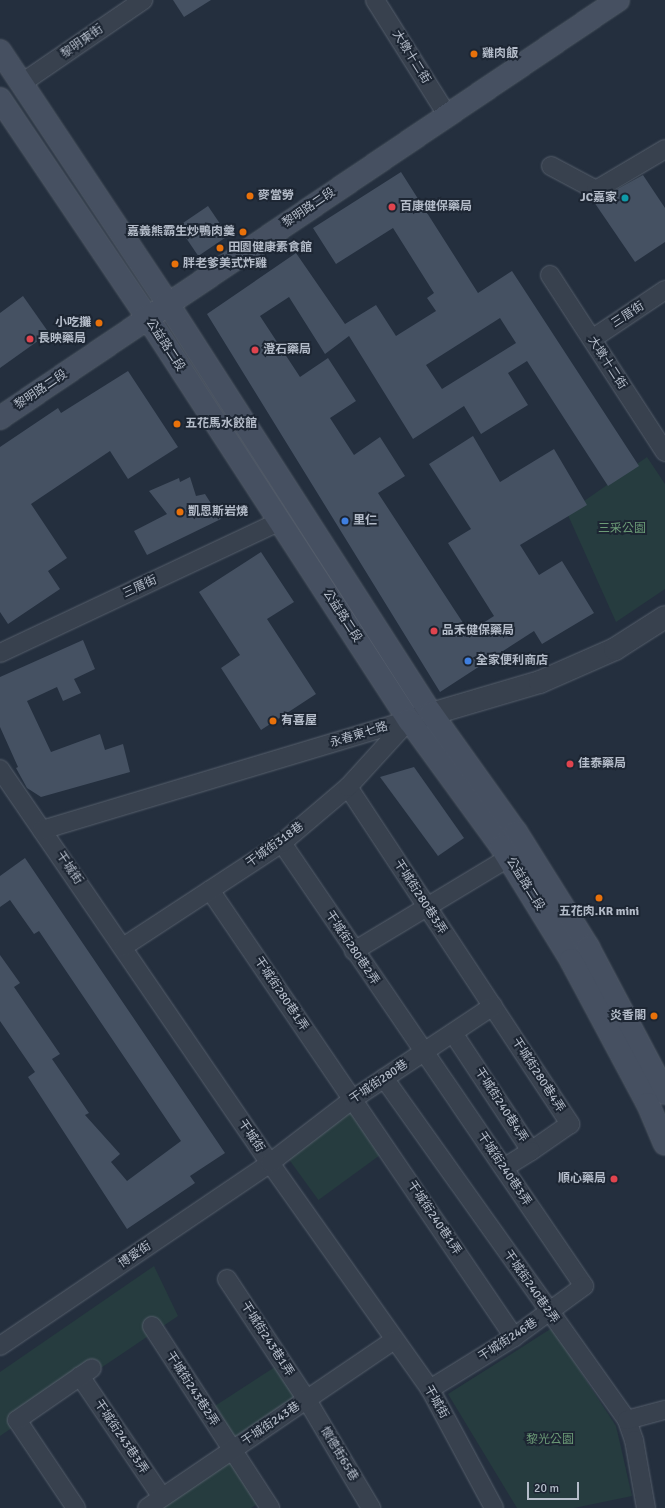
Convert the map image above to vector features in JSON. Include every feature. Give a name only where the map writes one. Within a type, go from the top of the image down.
[{"type":"main road","name":"黎明路二段","points":[[0,418],[147,317],[618,0]]},
{"type":"main road","name":"公益路二段","points":[[0,51],[168,304],[431,713],[516,832],[588,947],[665,1093]]},
{"type":"main road","name":"公益路二段","points":[[0,99],[147,317],[409,720],[508,858],[571,960],[648,1104],[665,1144]]},
{"type":"street","name":"黎明東街","points":[[22,83],[143,0]]},
{"type":"street","name":"大墩十二街","points":[[375,0],[448,114]]},
{"type":"street","points":[[551,166],[596,190],[665,150]]},
{"type":"street","name":"大墩十二街","points":[[550,275],[665,452]]},
{"type":"street","name":"三厝街","points":[[592,339],[665,290]]},
{"type":"street","name":"三厝街","points":[[0,653],[281,521]]},
{"type":"street","name":"永春東七路","points":[[42,830],[431,713],[540,682],[615,649],[665,617]]},
{"type":"street","name":"干城街318巷","points":[[122,947],[282,843],[348,787],[409,720]]},
{"type":"street","name":"干城街","points":[[0,769],[270,1163],[430,1389],[494,1508]]},
{"type":"street","name":"干城街280巷3弄","points":[[348,787],[426,908],[493,1006]]},
{"type":"street","name":"干城街280巷2弄","points":[[282,843],[424,1052]]},
{"type":"street","points":[[354,951],[508,858]]},
{"type":"street","name":"干城街280巷1弄","points":[[210,890],[353,1099]]},
{"type":"street","name":"干城街280巷","points":[[270,1163],[353,1099],[493,1006]]},
{"type":"street","name":"干城街280巷4弄","points":[[493,1006],[570,1124],[531,1151]]},
{"type":"street","name":"干城街240巷4弄","points":[[453,1033],[531,1151],[504,1168]]},
{"type":"street","name":"干城街240巷3弄","points":[[424,1052],[584,1286]]},
{"type":"street","name":"干城街240巷2弄","points":[[384,1078],[549,1313],[627,1420],[634,1440],[646,1508]]},
{"type":"street","name":"干城街240巷1弄","points":[[353,1099],[514,1337]]},
{"type":"street","name":"博愛街","points":[[0,1346],[270,1163]]},
{"type":"street","name":"干城街243巷1弄","points":[[227,1279],[307,1400]]},
{"type":"street","name":"干城街246巷","points":[[430,1389],[514,1337],[549,1313],[584,1286]]},
{"type":"street","name":"干城街243巷2弄","points":[[152,1326],[270,1508]]},
{"type":"street","name":"干城街243巷","points":[[147,1508],[394,1340]]},
{"type":"street","name":"干城街243巷3弄","points":[[76,1508],[17,1420],[86,1372],[162,1497]]},
{"type":"street","name":"懷德街65巷","points":[[307,1400],[371,1508]]},
{"type":"street","points":[[627,1420],[665,1410]]},
{"type":"green space","name":"三采公園","points":[[647,457],[665,484],[665,589],[616,622],[567,513]]},
{"type":"green space","points":[[348,1108],[382,1154],[318,1200],[285,1154]]},
{"type":"green space","points":[[154,1266],[178,1316],[0,1436],[0,1372]]},
{"type":"green space","name":"黎光公園","points":[[552,1328],[616,1426],[632,1496],[574,1508],[517,1508],[448,1394]]},
{"type":"green space","points":[[278,1365],[301,1400],[235,1443],[213,1407]]},
{"type":"green space","points":[[229,1459],[259,1503],[251,1508],[160,1508]]},
{"type":"building","points":[[173,0],[211,0],[184,17]]},
{"type":"building","points":[[401,172],[478,293],[512,271],[639,466],[608,486],[527,361],[508,373],[528,405],[481,434],[464,406],[413,439],[349,336],[325,354],[289,297],[260,316],[300,377],[328,358],[356,401],[330,418],[354,455],[380,437],[405,476],[378,493],[469,632],[494,616],[448,543],[471,529],[429,464],[473,436],[500,482],[554,449],[587,505],[520,545],[539,575],[562,561],[594,613],[542,644],[534,631],[440,692],[207,314],[296,253],[345,324],[376,305],[396,336],[436,311],[427,298],[434,293],[393,228],[336,264],[313,228]],"holes":[[[500,318],[516,343],[442,389],[426,365]]]},
{"type":"building","points":[[643,175],[665,208],[665,242],[635,262],[594,202]]},
{"type":"building","points":[[208,206],[228,236],[198,256],[178,226]]},
{"type":"building","points":[[23,296],[49,333],[0,368],[0,313]]},
{"type":"building","points":[[128,371],[178,447],[128,479],[110,451],[31,504],[67,558],[48,571],[60,589],[8,624],[0,612],[0,447],[58,408],[61,413]]},
{"type":"building","name":"凱恩斯岩燒","points":[[190,477],[196,496],[205,494],[221,519],[147,555],[134,531],[167,514],[149,491],[179,478],[180,482]]},
{"type":"building","points":[[261,552],[294,602],[267,619],[316,694],[261,730],[221,668],[240,655],[199,592]]},
{"type":"building","points":[[83,640],[95,669],[74,679],[81,693],[63,701],[57,687],[27,701],[51,752],[100,734],[105,750],[123,744],[130,772],[41,797],[27,788],[16,768],[18,767],[0,727],[0,677]]},
{"type":"building","points":[[414,767],[464,838],[438,856],[380,777]]},
{"type":"building","points":[[25,858],[225,1153],[190,1176],[195,1183],[127,1229],[28,1077],[35,1072],[0,1021],[0,955],[20,983],[14,987],[60,1054],[52,1059],[89,1113],[85,1115],[120,1154],[111,1162],[127,1181],[181,1141],[39,931],[34,934],[10,900],[0,907],[0,876]]},
{"type":"place","name":"雞肉飯","points":[[474,54]]},
{"type":"place","name":"麥當勞","points":[[250,196]]},
{"type":"place","name":"JC嘉家","points":[[625,198]]},
{"type":"place","name":"百康健保藥局","points":[[392,207]]},
{"type":"place","name":"嘉義熊霸生炒鴨肉羹","points":[[243,232]]},
{"type":"place","name":"田園健康素食館","points":[[220,248]]},
{"type":"place","name":"胖老爹美式炸雞","points":[[175,264]]},
{"type":"place","name":"小吃攤","points":[[99,323]]},
{"type":"place","name":"長映藥局","points":[[30,339]]},
{"type":"place","name":"澄石藥局","points":[[255,350]]},
{"type":"place","name":"五花馬水餃館","points":[[177,424]]},
{"type":"place","name":"凱恩斯岩燒","points":[[180,512]]},
{"type":"place","name":"里仁","points":[[345,521]]},
{"type":"place","name":"品禾健保藥局","points":[[434,631]]},
{"type":"place","name":"全家便利商店","points":[[468,661]]},
{"type":"place","name":"有喜屋","points":[[273,721]]},
{"type":"place","name":"佳泰藥局","points":[[570,764]]},
{"type":"place","name":"五花肉.KR mini","points":[[599,898]]},
{"type":"place","name":"炎香閣","points":[[654,1016]]},
{"type":"place","name":"順心藥局","points":[[614,1179]]}]
